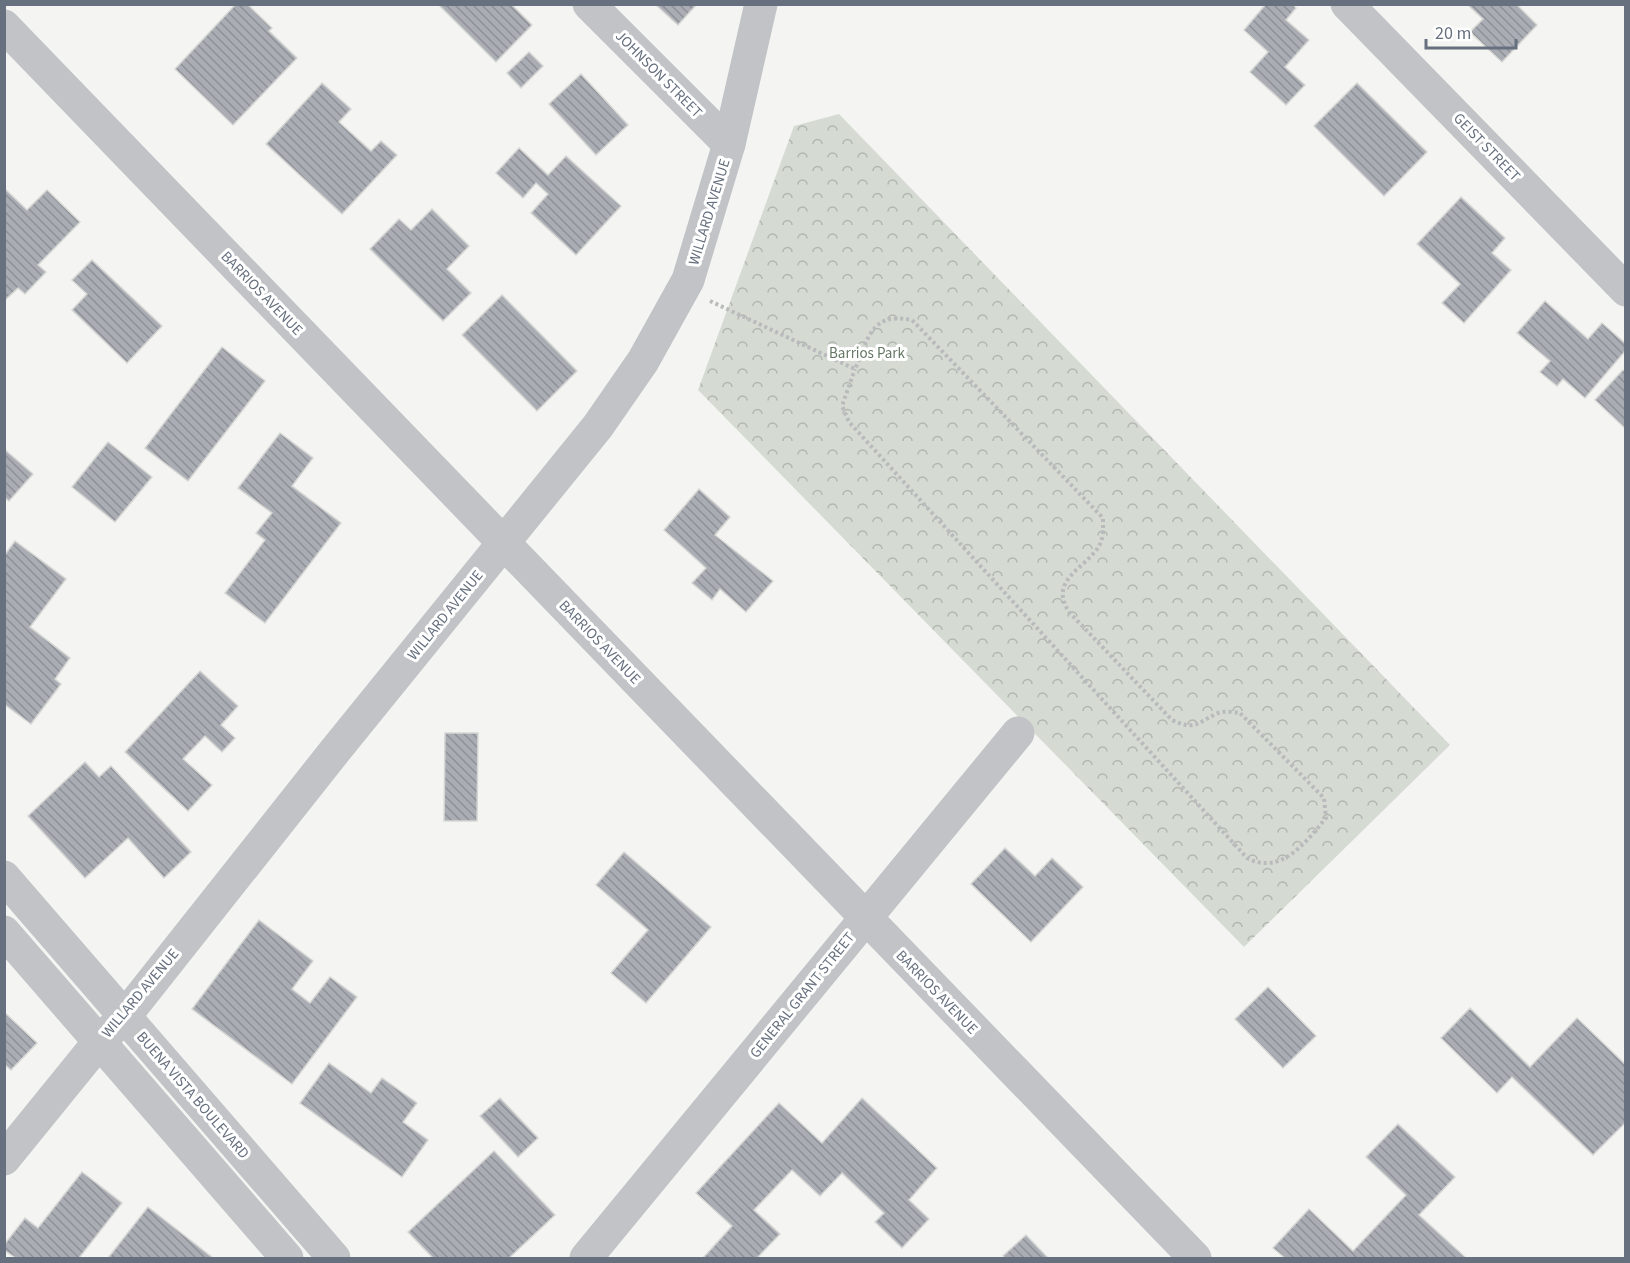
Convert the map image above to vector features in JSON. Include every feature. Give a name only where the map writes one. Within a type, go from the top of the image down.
[{"type":"street","name":"JOHNSON STREET","points":[[589,4],[729,144]]},
{"type":"street","name":"WILLARD AVENUE","points":[[4,1159],[99,1042],[125,1016],[334,752],[598,426],[643,361],[685,289],[729,144],[761,4]]},
{"type":"street","name":"GEIST STREET","points":[[1347,4],[1626,290]]},
{"type":"street","name":"BARRIOS AVENUE","points":[[4,26],[1195,1258]]},
{"type":"street","name":"GENERAL GRANT STREET","points":[[586,1258],[1018,733]]},
{"type":"street","name":"BUENA VISTA BOULEVARD","points":[[4,877],[334,1258]]},
{"type":"street","points":[[4,932],[284,1257],[307,1227]]},
{"type":"path","points":[[685,289],[855,369]]},
{"type":"path","points":[[897,317],[912,320],[1103,518],[1100,543],[1091,556],[1067,579],[1062,589],[1062,602],[1172,720],[1183,725],[1197,725],[1217,713],[1240,712],[1324,798],[1326,818],[1283,861],[1270,865],[1258,864],[1247,858],[849,422],[842,406],[855,369],[872,331],[882,320],[897,317]]},
{"type":"green space","name":"Barrios Park","points":[[839,114],[1450,745],[1244,947],[698,390],[794,126]]},
{"type":"building","points":[[236,4],[247,4],[272,28],[269,31],[297,58],[233,125],[175,69]]},
{"type":"building","points":[[438,4],[511,4],[532,25],[496,62]]},
{"type":"building","points":[[655,4],[697,4],[678,25]]},
{"type":"building","points":[[1266,4],[1292,4],[1296,8],[1286,20],[1309,40],[1285,67],[1305,85],[1286,105],[1250,72],[1268,52],[1244,30]]},
{"type":"building","points":[[1467,4],[1516,4],[1537,25],[1502,62],[1470,32],[1483,19]]},
{"type":"building","points":[[529,52],[543,66],[521,88],[507,73]]},
{"type":"building","points":[[581,74],[628,125],[596,155],[549,104]]},
{"type":"building","points":[[322,83],[351,109],[339,122],[371,151],[381,141],[397,155],[342,214],[266,144]]},
{"type":"building","points":[[1357,83],[1427,152],[1384,196],[1314,126]]},
{"type":"building","points":[[519,148],[548,175],[566,156],[621,206],[576,255],[531,213],[548,194],[536,183],[523,198],[496,173]]},
{"type":"building","points":[[4,188],[27,210],[47,190],[80,222],[38,265],[46,272],[25,294],[18,288],[4,301]]},
{"type":"building","points":[[1461,197],[1505,238],[1492,253],[1511,270],[1464,323],[1442,303],[1460,284],[1417,244]]},
{"type":"building","points":[[432,209],[469,246],[447,269],[471,293],[443,321],[370,249],[399,219],[411,230]]},
{"type":"building","points":[[92,260],[162,326],[127,363],[72,310],[87,294],[72,280]]},
{"type":"building","points":[[502,295],[577,371],[537,411],[462,335]]},
{"type":"building","points":[[1545,301],[1588,339],[1602,323],[1626,344],[1626,350],[1585,398],[1563,379],[1557,386],[1540,372],[1550,361],[1517,333]]},
{"type":"building","points":[[222,347],[265,381],[188,481],[145,448]]},
{"type":"building","points":[[1623,370],[1626,372],[1626,429],[1595,400]]},
{"type":"building","points":[[280,433],[313,458],[292,486],[341,523],[265,623],[225,593],[265,540],[256,533],[272,513],[238,488]]},
{"type":"building","points":[[108,442],[152,477],[115,522],[72,487]]},
{"type":"building","points":[[4,449],[33,474],[9,501],[4,497]]},
{"type":"building","points":[[699,489],[730,517],[715,535],[773,581],[746,612],[720,589],[712,600],[692,583],[706,568],[664,530]]},
{"type":"building","points":[[15,541],[66,579],[30,627],[70,658],[55,679],[61,684],[31,724],[4,704],[4,556]]},
{"type":"building","points":[[200,671],[238,706],[221,725],[235,738],[222,752],[205,736],[183,759],[212,785],[188,811],[125,752]]},
{"type":"building","points":[[445,733],[478,733],[477,821],[444,821]]},
{"type":"building","points":[[85,762],[99,777],[111,766],[191,852],[164,878],[128,838],[85,878],[28,816]]},
{"type":"building","points":[[1005,848],[1035,876],[1052,858],[1083,887],[1031,942],[971,884]]},
{"type":"building","points":[[624,852],[711,927],[646,1003],[611,973],[648,930],[596,885]]},
{"type":"building","points":[[259,920],[313,961],[292,989],[310,1003],[330,977],[357,997],[292,1084],[192,1009]]},
{"type":"building","points":[[1268,987],[1316,1036],[1283,1068],[1235,1019]]},
{"type":"building","points":[[1470,1008],[1530,1067],[1577,1018],[1626,1065],[1626,1122],[1593,1155],[1512,1077],[1497,1093],[1441,1038]]},
{"type":"building","points":[[4,1012],[37,1043],[11,1070],[4,1064]]},
{"type":"building","points":[[329,1063],[371,1093],[382,1078],[417,1103],[403,1122],[428,1140],[402,1177],[300,1103]]},
{"type":"building","points":[[500,1098],[538,1138],[518,1157],[480,1116]]},
{"type":"building","points":[[862,1098],[937,1168],[909,1200],[929,1219],[902,1248],[875,1222],[884,1213],[842,1173],[820,1196],[792,1170],[754,1210],[780,1234],[757,1258],[703,1258],[732,1226],[696,1193],[779,1103],[822,1143]]},
{"type":"building","points":[[1398,1124],[1455,1177],[1419,1215],[1466,1258],[1285,1258],[1273,1248],[1309,1209],[1353,1251],[1406,1195],[1366,1157]]},
{"type":"building","points":[[494,1151],[555,1215],[509,1258],[433,1258],[408,1232]]},
{"type":"building","points":[[82,1172],[122,1203],[79,1258],[16,1258],[4,1250],[4,1245],[25,1218],[38,1228]]},
{"type":"building","points":[[148,1207],[213,1258],[108,1258]]},
{"type":"building","points":[[1026,1235],[1048,1258],[1006,1258],[1003,1256]]}]
